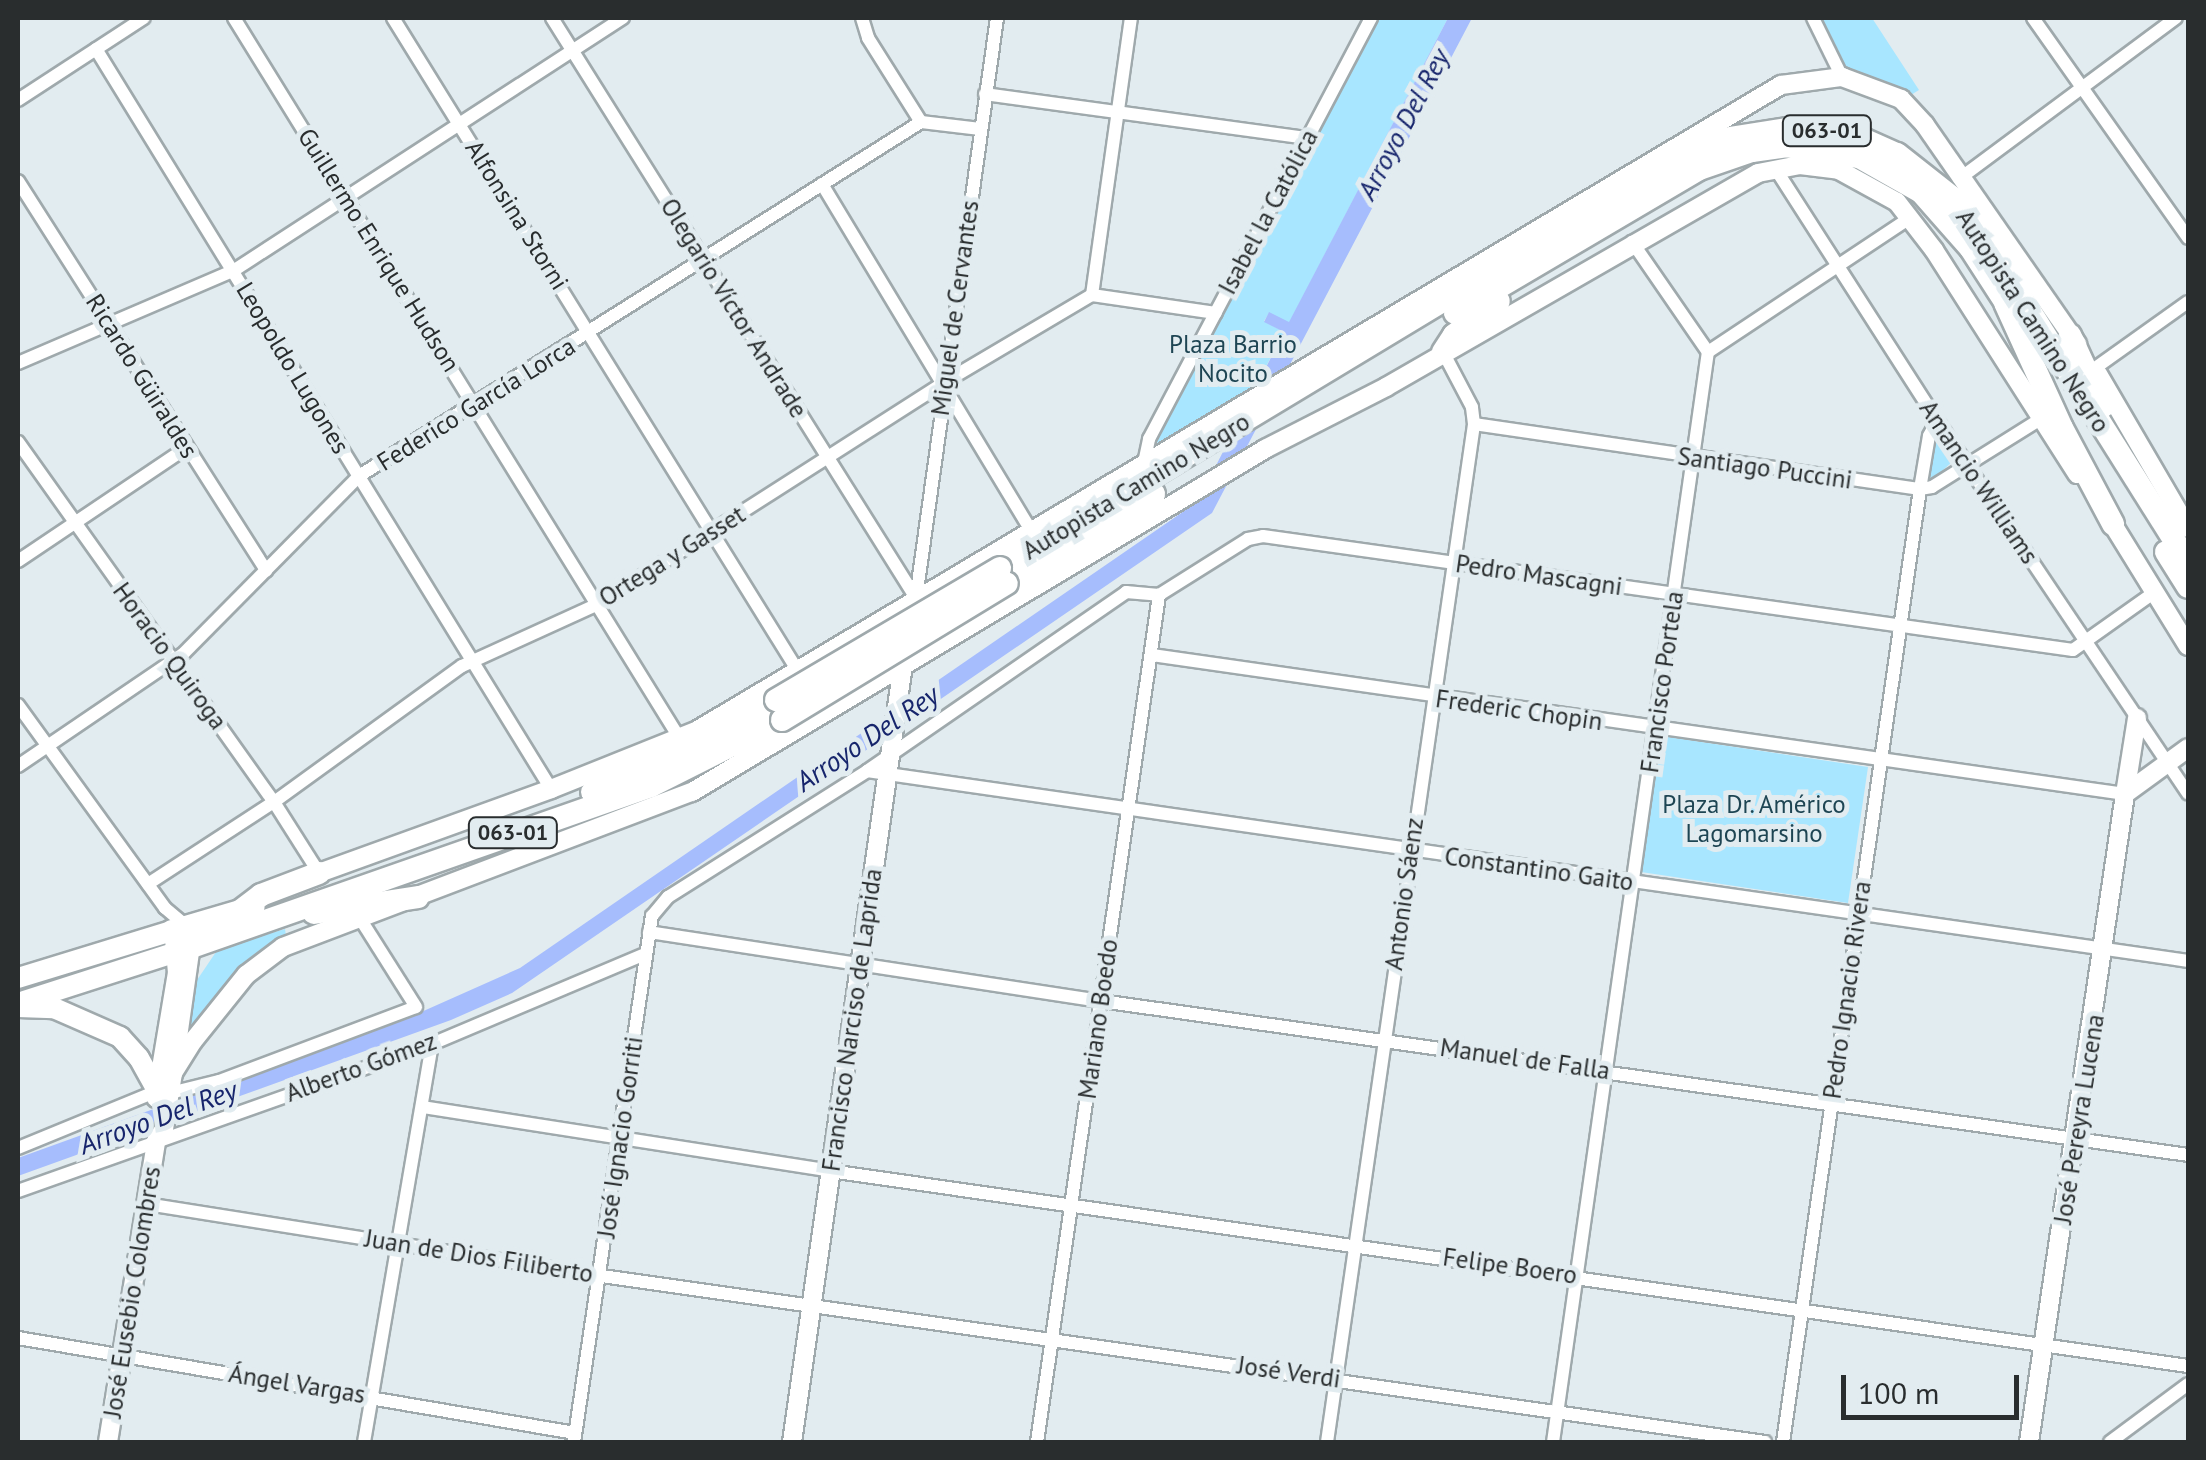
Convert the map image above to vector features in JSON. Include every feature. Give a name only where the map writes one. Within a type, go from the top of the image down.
[{"type":"highway","name":"Autopista Camino Negro","points":[[182,938],[651,786],[1204,455],[1313,380],[1678,159],[1746,133],[1819,129],[1866,140],[1896,154],[1953,198],[1979,230],[2188,562]]},
{"type":"highway","name":"Autopista Camino Negro","points":[[1313,380],[1725,158],[1752,150],[1810,146],[1860,158],[1922,192],[1971,249],[2188,587]]},
{"type":"highway","points":[[1443,352],[1454,336],[1591,232]]},
{"type":"highway","points":[[2001,295],[2062,428],[2113,524]]},
{"type":"highway","points":[[2070,335],[2144,496]]},
{"type":"highway","points":[[238,920],[262,894],[319,873]]},
{"type":"highway","points":[[238,920],[418,897]]},
{"type":"main road","name":"063-01","points":[[18,978],[182,938]]},
{"type":"main road","name":"063-01","points":[[18,1005],[182,938]]},
{"type":"main road","points":[[18,1005],[54,1008],[120,1037],[139,1058],[163,1098]]},
{"type":"street","points":[[18,100],[144,18]]},
{"type":"street","name":"Guillermo Enrique Hudson","points":[[234,18],[680,739]]},
{"type":"street","name":"Alfonsina Storni","points":[[393,18],[714,530],[796,668]]},
{"type":"street","name":"Olegario Víctor Andrade","points":[[552,18],[916,598]]},
{"type":"street","points":[[18,363],[233,271],[623,18]]},
{"type":"street","points":[[862,18],[868,38],[921,122],[981,129]]},
{"type":"street","name":"Miguel de Cervantes","points":[[916,598],[997,18]]},
{"type":"street","points":[[1130,18],[1092,295],[1216,313]]},
{"type":"street","name":"Isabel la Católica","points":[[1144,463],[1149,439],[1371,18]]},
{"type":"street","points":[[1814,18],[1842,77]]},
{"type":"street","points":[[2032,18],[2188,238]]},
{"type":"street","points":[[1958,179],[2176,18]]},
{"type":"street","name":"Leopoldo Lugones","points":[[96,49],[551,789]]},
{"type":"street","points":[[319,873],[680,739],[1224,417],[1313,380],[1767,91],[1791,82],[1842,77],[1901,99],[1925,125],[1958,179],[2094,369],[2188,528]]},
{"type":"street","points":[[985,94],[1307,138]]},
{"type":"street","name":"Federico García Lorca","points":[[18,766],[174,661],[359,476],[921,122]]},
{"type":"street","points":[[174,1073],[192,1041],[246,975],[289,944],[692,792],[1264,449],[1386,387],[1740,181],[1775,168],[1840,170],[1884,192],[1911,216],[2039,420],[2113,524],[2188,646]]},
{"type":"street","name":"Amancio Williams","points":[[1775,168],[1937,420],[2188,793]]},
{"type":"street","name":"Ricardo Güiraldes","points":[[18,182],[266,570]]},
{"type":"street","points":[[822,184],[1030,529]]},
{"type":"street","points":[[1632,242],[1708,352],[1911,216]]},
{"type":"street","name":"Ortega y Gasset","points":[[148,884],[274,802],[472,660],[598,604],[943,383],[1092,295]]},
{"type":"street","points":[[2094,369],[2188,302]]},
{"type":"street","name":"Antonio Sáenz","points":[[1327,1442],[1409,850],[1474,424],[1472,407],[1443,352]]},
{"type":"street","name":"Francisco Portela","points":[[1553,1442],[1708,352]]},
{"type":"street","name":"Pedro Ignacio Rivera","points":[[1783,1442],[1920,489],[1929,436],[1937,420]]},
{"type":"street","points":[[1920,489],[1932,487],[1966,462],[2039,420]]},
{"type":"street","name":"Santiago Puccini","points":[[1474,424],[1692,459],[1920,489]]},
{"type":"street","name":"Horacio Quiroga","points":[[18,442],[274,802],[319,873]]},
{"type":"street","points":[[18,561],[186,448]]},
{"type":"street","name":"Pedro Mascagni","points":[[1159,595],[1248,539],[1263,536],[2073,650],[2086,642]]},
{"type":"street","points":[[891,757],[1126,592],[1159,595]]},
{"type":"street","points":[[2086,642],[2154,592]]},
{"type":"street","name":"Mariano Boedo","points":[[1037,1442],[1159,595]]},
{"type":"street","name":"Francisco Narciso de Laprida","points":[[792,1442],[902,666],[916,598]]},
{"type":"street","name":"Frederic Chopin","points":[[1152,655],[1654,730],[2125,794]]},
{"type":"street","points":[[18,705],[165,908],[182,938]]},
{"type":"street","name":"José Pereyra Lucena","points":[[2029,1442],[2137,718]]},
{"type":"street","points":[[2125,794],[2188,748]]},
{"type":"street","name":"Constantino Gaito","points":[[668,897],[891,757],[1128,810],[2188,961]]},
{"type":"street","name":"José Ignacio Gorriti","points":[[574,1438],[602,1276],[645,954],[652,916],[668,897]]},
{"type":"street","points":[[18,1148],[219,1081],[416,1007],[361,920]]},
{"type":"street","points":[[649,932],[860,964]]},
{"type":"street","name":"José Eusebio Colombres","points":[[163,1098],[174,1073],[182,938]]},
{"type":"street","name":"José Eusebio Colombres","points":[[108,1442],[163,1098],[182,938]]},
{"type":"street","name":"Alberto Gómez","points":[[18,1191],[157,1135],[432,1044],[645,954]]},
{"type":"street","name":"Manuel de Falla","points":[[860,964],[2188,1155]]},
{"type":"street","points":[[364,1442],[432,1044]]},
{"type":"street","name":"Felipe Boero","points":[[423,1107],[1072,1206],[1354,1243],[2188,1366]]},
{"type":"street","name":"Juan de Dios Filiberto","points":[[147,1204],[812,1305]]},
{"type":"street","name":"José Verdi","points":[[812,1305],[1765,1442]]},
{"type":"street","name":"Ángel Vargas","points":[[18,1338],[372,1396],[574,1438]]},
{"type":"street","points":[[2110,1442],[2188,1384]]},
{"type":"green space","name":"Plaza Barrio Nocito","points":[[1376,18],[1448,18],[1289,323],[1269,313],[1264,321],[1284,332],[1257,384],[1168,440],[1156,443]]},
{"type":"green space","points":[[1821,18],[1872,18],[1919,90],[1906,98],[1873,79],[1847,72]]},
{"type":"green space","points":[[1940,440],[1952,462],[1933,479],[1927,479],[1933,443]]},
{"type":"green space","name":"Plaza Dr. Américo Lagomarsino","points":[[1661,736],[1868,767],[1848,903],[1641,872]]},
{"type":"green space","points":[[285,929],[286,936],[226,983],[185,1036],[195,983],[218,949]]},
{"type":"water","name":"Arroyo Del Rey","points":[[1448,18],[1472,18],[1212,513],[512,993],[451,1020],[18,1176],[18,1158],[419,1013],[520,968],[1190,507],[1202,493],[1284,332],[1264,322],[1269,312],[1289,322]]}]
